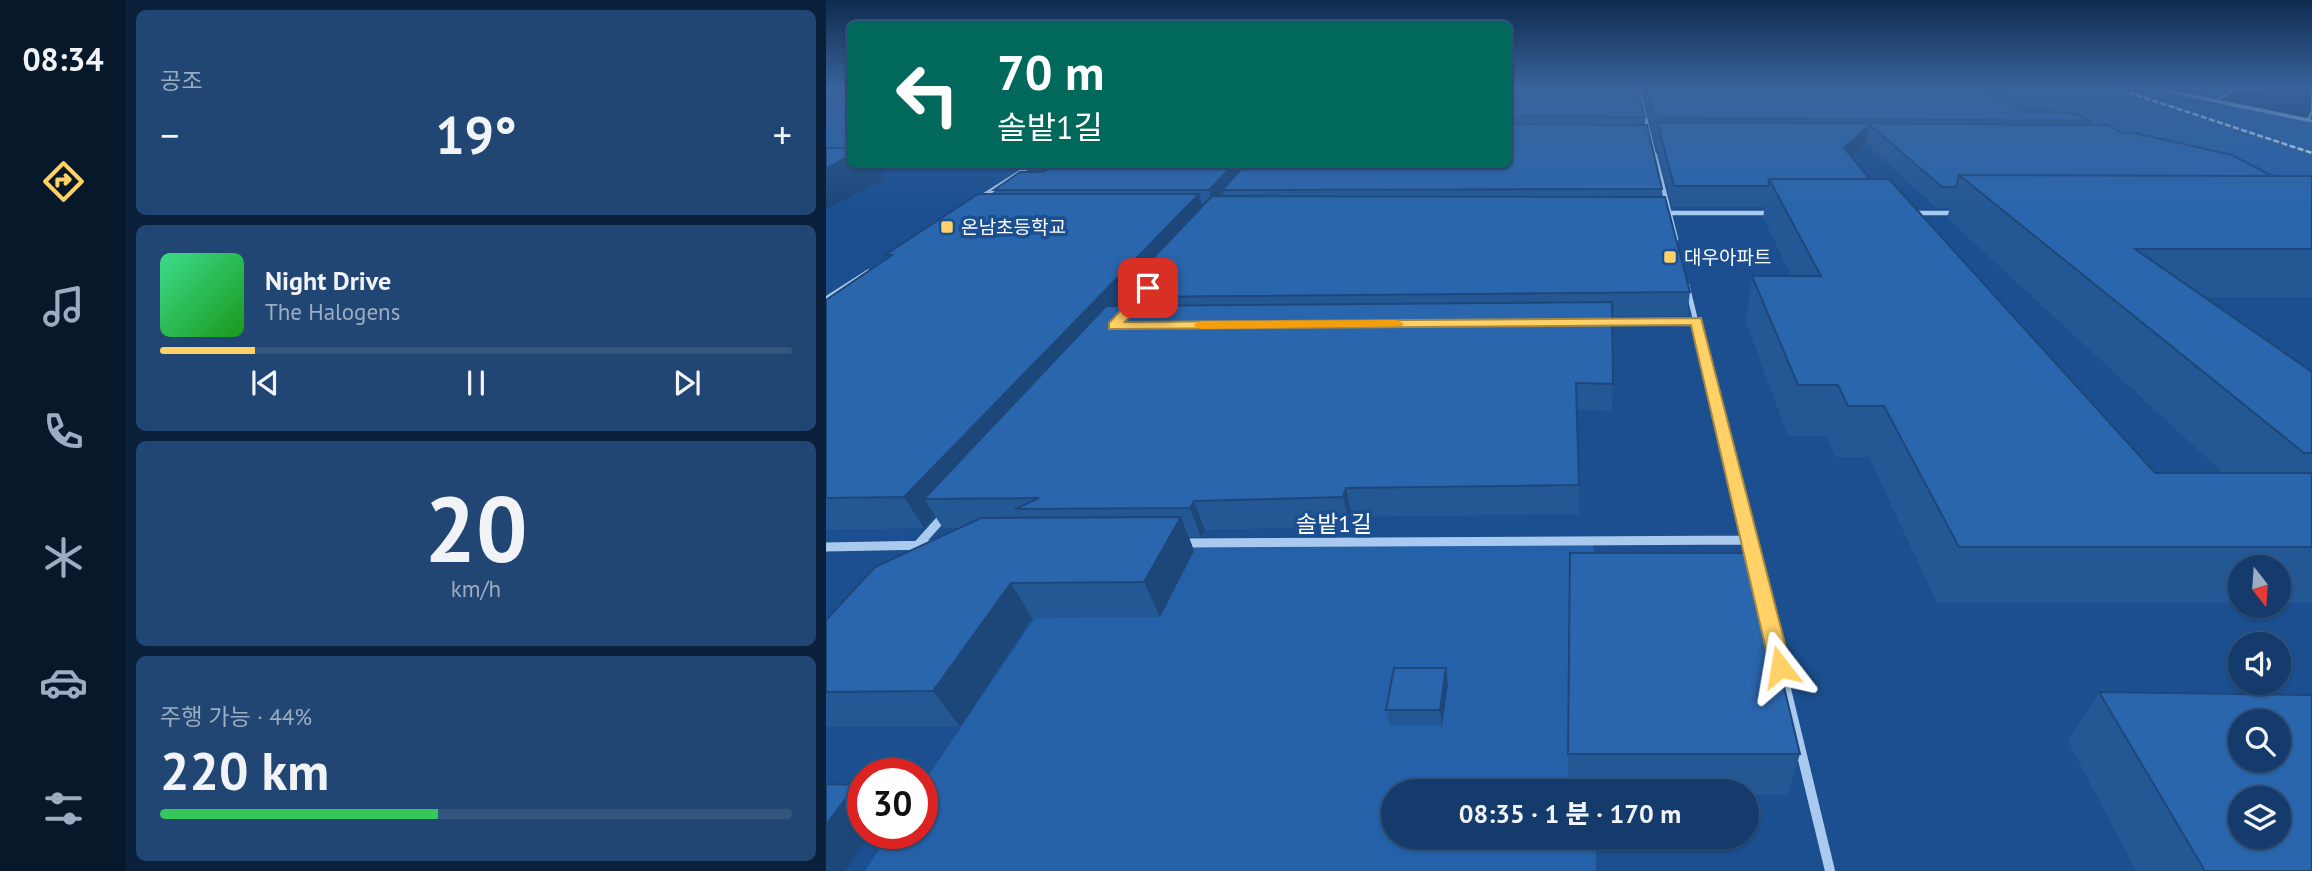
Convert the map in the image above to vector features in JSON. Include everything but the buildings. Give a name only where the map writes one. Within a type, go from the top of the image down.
[{"type":"street","points":[[1648,128],[1679,253]]},
{"type":"street","points":[[1637,135],[1650,135]]},
{"type":"street","points":[[970,205],[1027,168]]},
{"type":"street","points":[[1655,212],[1781,213]]},
{"type":"street","points":[[1907,213],[1963,213]]},
{"type":"street","points":[[826,299],[871,270]]},
{"type":"street","points":[[1686,280],[1830,871]]},
{"type":"street","points":[[1599,322],[1696,321]]},
{"type":"street","points":[[909,555],[946,514]]},
{"type":"street","name":"솔밭1길","points":[[1167,543],[1749,540]]},
{"type":"street","points":[[826,547],[946,545]]},
{"type":"shaded area","points":[[826,128],[847,128],[847,155],[826,155]]},
{"type":"shaded area","points":[[2087,128],[2312,128],[2312,197]]},
{"type":"shaded area","points":[[1594,540],[1596,779],[1381,779],[1381,849],[1596,849],[1596,871],[865,871],[879,849],[938,849],[938,761],[1084,544]]},
{"type":"railway","points":[[2235,128],[2312,153]]},
{"type":"slow traffic","points":[[1200,325],[1397,324]]},
{"type":"place","name":"온남초등학교","points":[[947,227]]},
{"type":"place","name":"대우아파트","points":[[1670,257]]},
{"type":"route","points":[[1148,288],[1114,326],[1696,321],[1780,667]]}]
